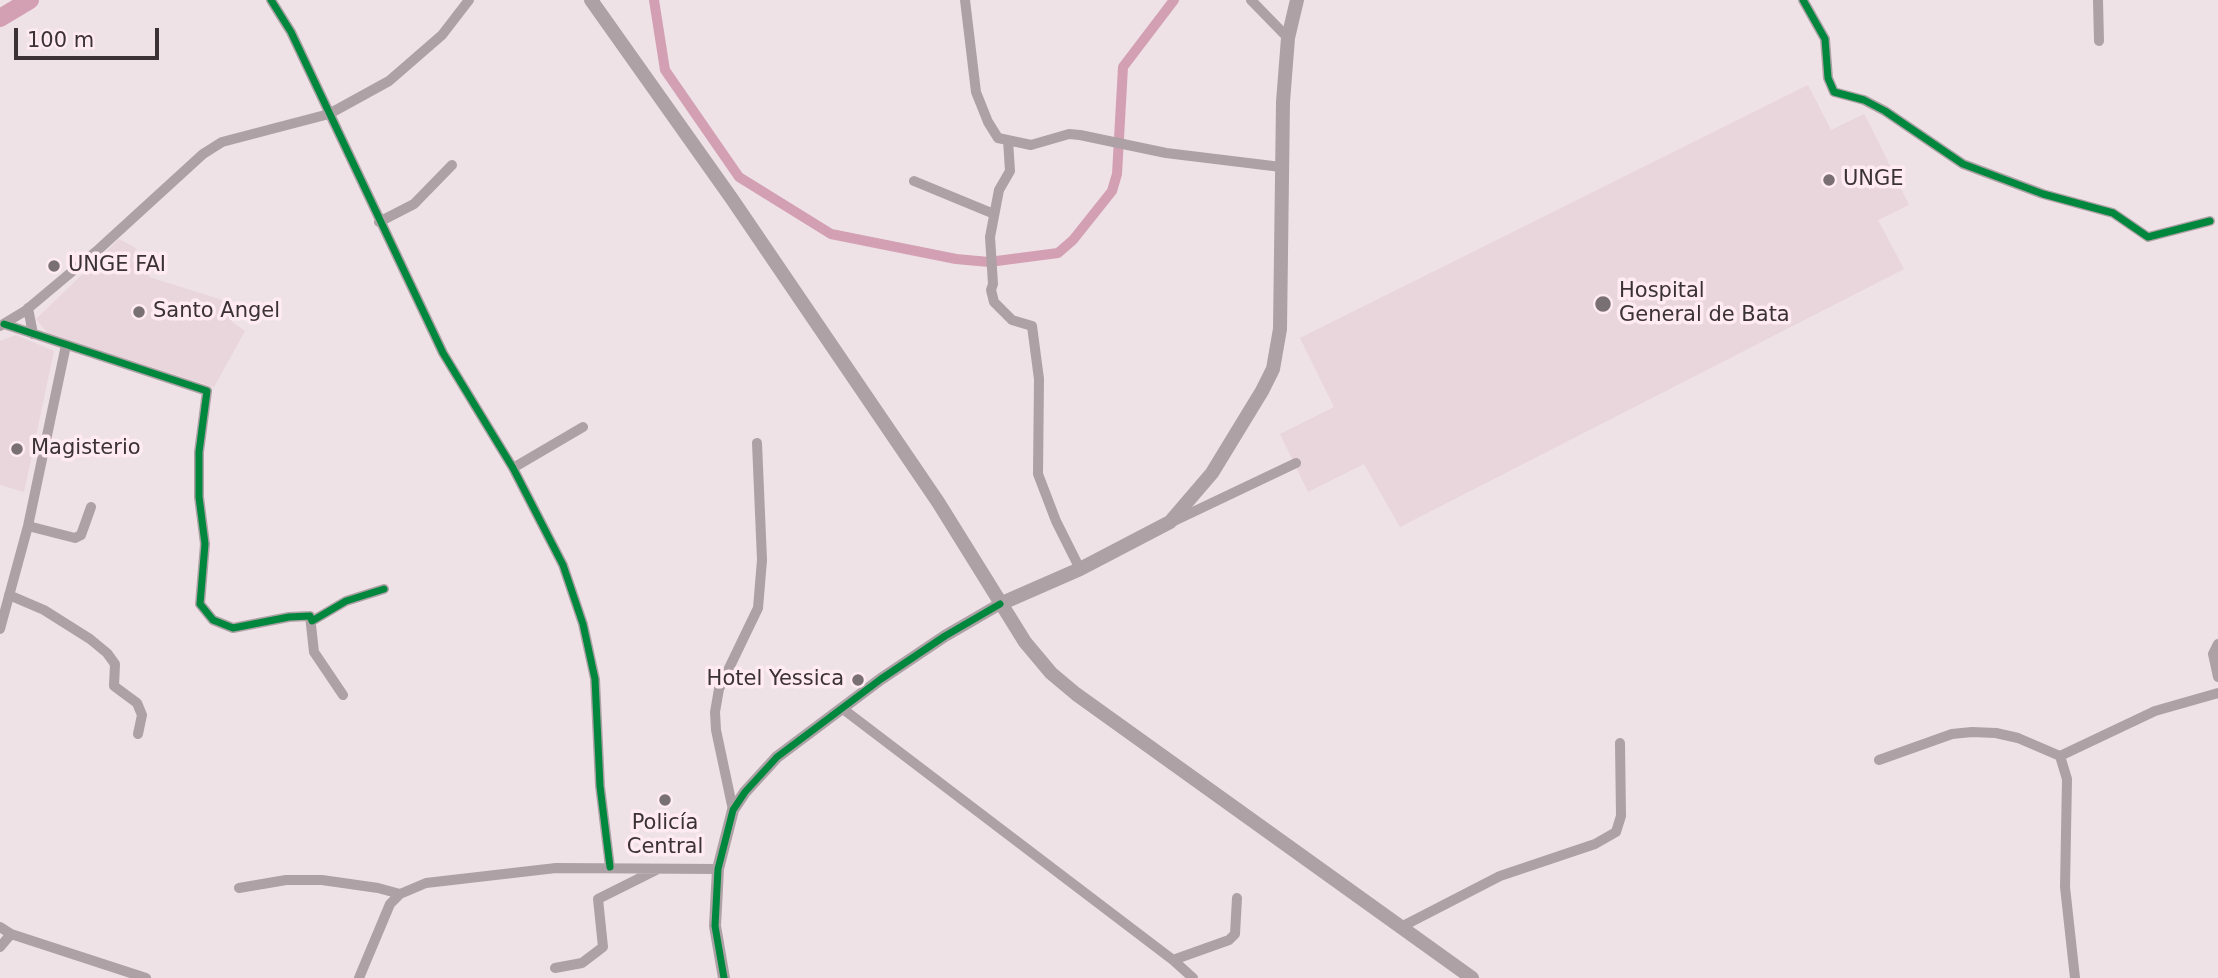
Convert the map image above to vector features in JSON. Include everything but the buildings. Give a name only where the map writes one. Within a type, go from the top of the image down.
[{"type":"main road","points":[[591,0],[732,199],[938,502],[1000,604],[1038,659],[1076,694],[1472,978]]},
{"type":"main road","points":[[1000,604],[1080,569],[1170,522],[1212,473],[1245,422],[1273,369],[1280,329],[1281,167],[1288,38],[1297,0]]},
{"type":"street","points":[[271,0],[291,32],[443,353],[513,468],[563,565],[583,624],[595,678],[600,786],[610,867]]},
{"type":"street","points":[[2,325],[28,308],[217,144],[328,114],[389,81],[442,35],[469,0]]},
{"type":"street","points":[[965,0],[976,92],[988,122],[999,138],[1031,145],[1069,134],[1127,143],[1166,153],[1281,167]]},
{"type":"street","points":[[1251,0],[1288,38]]},
{"type":"street","points":[[1803,0],[1825,39],[1828,78],[1834,92],[1864,100],[1885,110],[1962,164],[2043,194],[2113,213],[2148,237],[2210,221]]},
{"type":"street","points":[[2098,0],[2099,41]]},
{"type":"street","points":[[1007,140],[1010,171],[999,190],[990,247],[993,255],[994,302],[1012,320],[1032,326],[1040,391],[1036,463],[1051,509],[1080,569]]},
{"type":"street","points":[[379,222],[414,204],[452,165]]},
{"type":"street","points":[[914,181],[994,214]]},
{"type":"street","points":[[28,308],[33,334]]},
{"type":"street","points":[[2,325],[206,391],[208,400],[199,452],[199,497],[205,544],[201,604],[204,611],[214,620],[233,628],[289,617],[310,616]]},
{"type":"street","points":[[0,629],[27,526],[66,345]]},
{"type":"street","points":[[513,468],[583,427]]},
{"type":"street","points":[[733,810],[716,730],[715,712],[719,689],[758,608],[762,560],[757,443]]},
{"type":"street","points":[[1170,522],[1296,463]]},
{"type":"street","points":[[27,526],[75,538],[81,535],[91,507]]},
{"type":"street","points":[[310,616],[312,621],[319,619],[346,601],[384,589]]},
{"type":"street","points":[[9,595],[44,610],[107,653],[115,664],[114,687],[137,703],[142,715],[138,734]]},
{"type":"street","points":[[724,978],[715,926],[718,869],[733,810],[778,757],[914,656],[1000,604]]},
{"type":"street","points":[[310,616],[314,652],[343,695]]},
{"type":"street","points":[[2218,644],[2213,654],[2218,677]]},
{"type":"street","points":[[1879,760],[1952,734],[1972,732],[1996,733],[2018,738],[2060,756],[2155,712],[2218,693]]},
{"type":"street","points":[[843,709],[1193,978]]},
{"type":"street","points":[[1401,927],[1500,876],[1595,845],[1616,832],[1621,817],[1620,743]]},
{"type":"street","points":[[2060,756],[2067,779],[2066,887],[2075,978]]},
{"type":"street","points":[[359,978],[382,918],[400,894],[426,883],[499,873],[610,867],[718,869]]},
{"type":"street","points":[[555,968],[582,963],[603,947],[598,899],[659,868]]},
{"type":"street","points":[[239,888],[286,880],[322,880],[400,894]]},
{"type":"street","points":[[1172,960],[1229,940],[1235,934],[1237,898]]},
{"type":"street","points":[[0,927],[11,934],[146,978]]},
{"type":"street","points":[[0,947],[11,934]]},
{"type":"shaded area","name":"Hospital General de Bata","points":[[1808,85],[1831,130],[1864,114],[1871,127],[1909,205],[1878,220],[1904,269],[1400,527],[1364,464],[1308,492],[1280,434],[1334,407],[1300,338]]},
{"type":"shaded area","name":"Santo Angel","points":[[119,239],[136,248],[132,261],[151,266],[149,277],[235,304],[232,322],[245,331],[214,387],[48,334],[36,319]]},
{"type":"shaded area","name":"Magisterio","points":[[16,335],[54,351],[24,492],[0,485],[0,341]]},
{"type":"waterway","points":[[0,18],[30,0]]},
{"type":"waterway","points":[[654,0],[665,70],[739,177],[831,234],[956,259],[989,262],[1058,253],[1073,240],[1112,191],[1117,174],[1123,67],[1174,0]]},
{"type":"cycle path","points":[[271,0],[291,32],[443,353],[513,468],[563,565],[583,624],[595,679],[600,786],[610,867]]},
{"type":"cycle path","points":[[1803,0],[1825,39],[1828,78],[1834,92],[1864,100],[1885,111],[1963,164],[2043,194],[2113,213],[2148,237],[2210,221]]},
{"type":"cycle path","points":[[4,324],[207,391],[199,452],[199,497],[205,544],[200,604],[213,620],[233,628],[289,617],[310,616],[312,621],[346,601],[384,589]]},
{"type":"cycle path","points":[[724,978],[715,926],[718,869],[733,810],[745,792],[777,757],[881,679],[945,636],[1000,604]]},
{"type":"place","name":"UNGE","points":[[1829,180]]},
{"type":"place","name":"UNGE FAI","points":[[54,266]]},
{"type":"place","name":"Hospital General de Bata","points":[[1603,304]]},
{"type":"place","name":"Santo Angel","points":[[139,312]]},
{"type":"place","name":"Magisterio","points":[[17,449]]},
{"type":"place","name":"Hotel Yessica","points":[[858,680]]},
{"type":"place","name":"Policía Central","points":[[665,800]]}]
